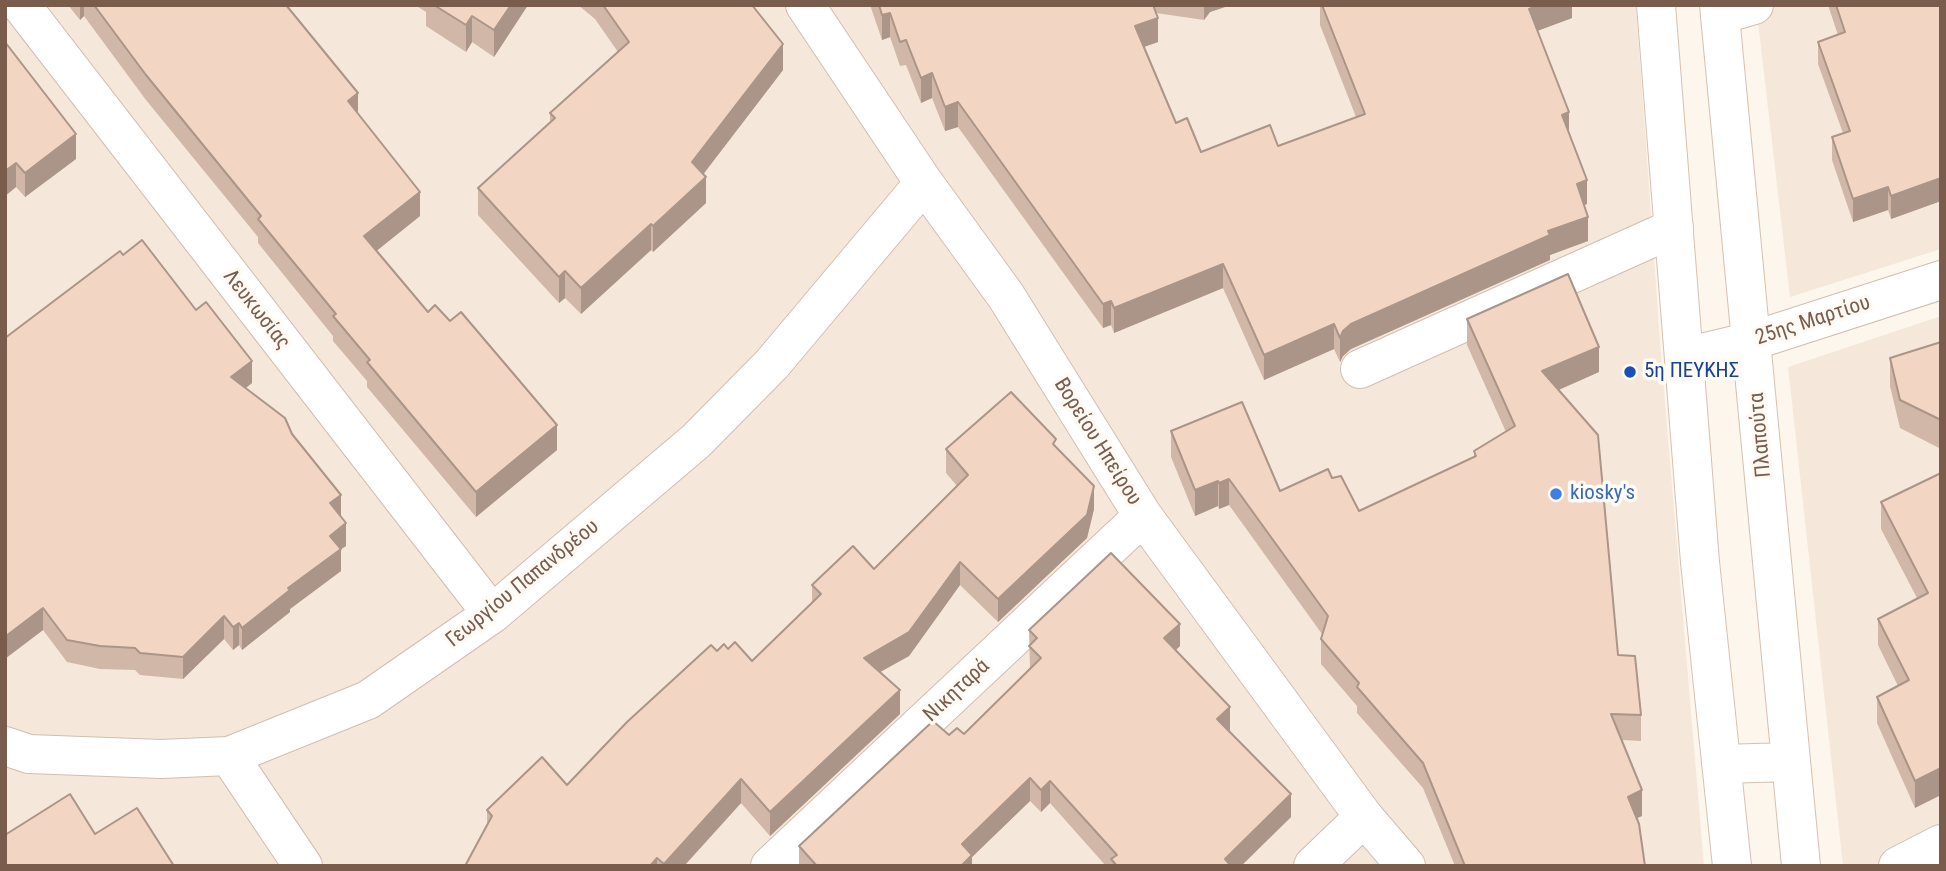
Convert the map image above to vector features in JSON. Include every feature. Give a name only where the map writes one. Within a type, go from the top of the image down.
[{"type":"street","name":"Λευκωσίας","points":[[21,5],[492,614]]},
{"type":"street","name":"Βορείου Ηπείρου","points":[[805,5],[924,183],[1006,296],[1143,516],[1364,817],[1406,866]]},
{"type":"street","points":[[1656,5],[1700,562],[1732,866]]},
{"type":"street","name":"Πλαπούτα","points":[[1731,9],[1752,341],[1801,866]]},
{"type":"street","name":"Γεωργίου Παπανδρέου","points":[[5,746],[29,754],[161,759],[229,757],[368,700],[492,614],[696,441],[772,364],[924,183]]},
{"type":"street","points":[[1360,369],[1674,228]]},
{"type":"street","name":"25ης Μαρτίου","points":[[1685,357],[1752,341],[1941,280]]},
{"type":"street","name":"Νικηταρά","points":[[770,866],[1143,516]]},
{"type":"street","points":[[229,757],[303,866]]},
{"type":"street","points":[[1721,764],[1790,762]]},
{"type":"street","points":[[1313,866],[1364,817]]},
{"type":"street","points":[[1898,866],[1941,845]]},
{"type":"shaded area","points":[[5,5],[1636,5],[1661,354],[1704,866],[5,866]]},
{"type":"shaded area","points":[[1756,5],[1941,5],[1941,249],[1790,297]]},
{"type":"shaded area","points":[[1941,316],[1941,866],[1843,866],[1788,367]]},
{"type":"building","points":[[94,5],[286,5],[358,93],[348,101],[420,192],[364,236],[428,312],[435,305],[450,321],[461,312],[557,425],[476,492],[367,362],[370,360],[333,316],[336,314],[258,219],[261,216],[146,75]]},
{"type":"building","points":[[434,5],[511,5],[494,30],[472,16],[466,25]]},
{"type":"building","points":[[603,5],[752,5],[783,44],[692,162],[706,177],[581,288],[565,271],[559,277],[478,188],[555,118],[550,113],[629,42]]},
{"type":"building","points":[[879,5],[1153,5],[1158,18],[1135,26],[1176,123],[1187,118],[1201,152],[1270,125],[1278,146],[1365,114],[1322,5],[1540,5],[1529,9],[1569,112],[1562,115],[1587,180],[1577,184],[1588,217],[1548,231],[1550,235],[1351,324],[1340,338],[1334,324],[1264,355],[1223,264],[1114,308],[1111,301],[1103,304],[958,102],[945,107],[932,73],[921,78],[906,40],[900,42],[890,13],[882,15]]},
{"type":"building","points":[[1836,5],[1941,5],[1941,178],[1891,196],[1888,187],[1853,199],[1832,137],[1850,131],[1818,42],[1845,32]]},
{"type":"building","points":[[5,42],[76,134],[25,173],[16,163],[5,171]]},
{"type":"building","points":[[142,240],[196,310],[206,302],[252,361],[231,377],[285,418],[292,434],[341,495],[330,503],[346,523],[330,536],[341,549],[288,588],[290,590],[242,628],[239,623],[233,627],[224,616],[183,657],[140,653],[135,648],[100,646],[67,640],[43,608],[5,635],[5,338],[120,251],[123,255]]},
{"type":"building","points":[[1568,274],[1599,347],[1542,371],[1598,435],[1618,655],[1635,656],[1641,715],[1611,714],[1642,790],[1628,797],[1639,824],[1645,866],[1465,866],[1423,763],[1357,687],[1359,683],[1321,639],[1328,616],[1229,479],[1195,490],[1171,431],[1242,402],[1280,491],[1328,469],[1332,478],[1341,476],[1359,511],[1476,456],[1474,451],[1515,426],[1467,319]]},
{"type":"building","points":[[1941,342],[1941,420],[1900,400],[1890,358]]},
{"type":"building","points":[[1011,392],[1056,439],[1053,444],[1094,486],[1087,515],[998,599],[960,562],[909,632],[864,658],[900,690],[770,812],[741,779],[664,864],[657,858],[650,866],[465,866],[492,816],[487,810],[542,757],[567,785],[627,722],[711,645],[717,651],[724,644],[728,649],[735,642],[752,661],[821,594],[812,585],[853,546],[874,569],[968,475],[946,449]]},
{"type":"building","points":[[1941,473],[1941,768],[1915,781],[1877,697],[1909,680],[1878,619],[1928,593],[1881,502]]},
{"type":"building","points":[[1111,553],[1180,624],[1164,638],[1230,707],[1217,719],[1291,794],[1225,859],[1231,866],[1117,866],[1111,859],[1117,855],[1050,781],[1041,790],[1030,778],[962,844],[972,855],[961,866],[817,866],[799,846],[933,721],[949,735],[957,728],[964,734],[1041,658],[1029,646],[1037,638],[1029,630]]},
{"type":"building","points":[[70,794],[95,834],[137,808],[174,866],[5,866],[5,835]]},
{"type":"place","name":"5η ΠΕΥΚΗΣ","points":[[1630,372]]},
{"type":"place","name":"kiosky's","points":[[1556,494]]}]
